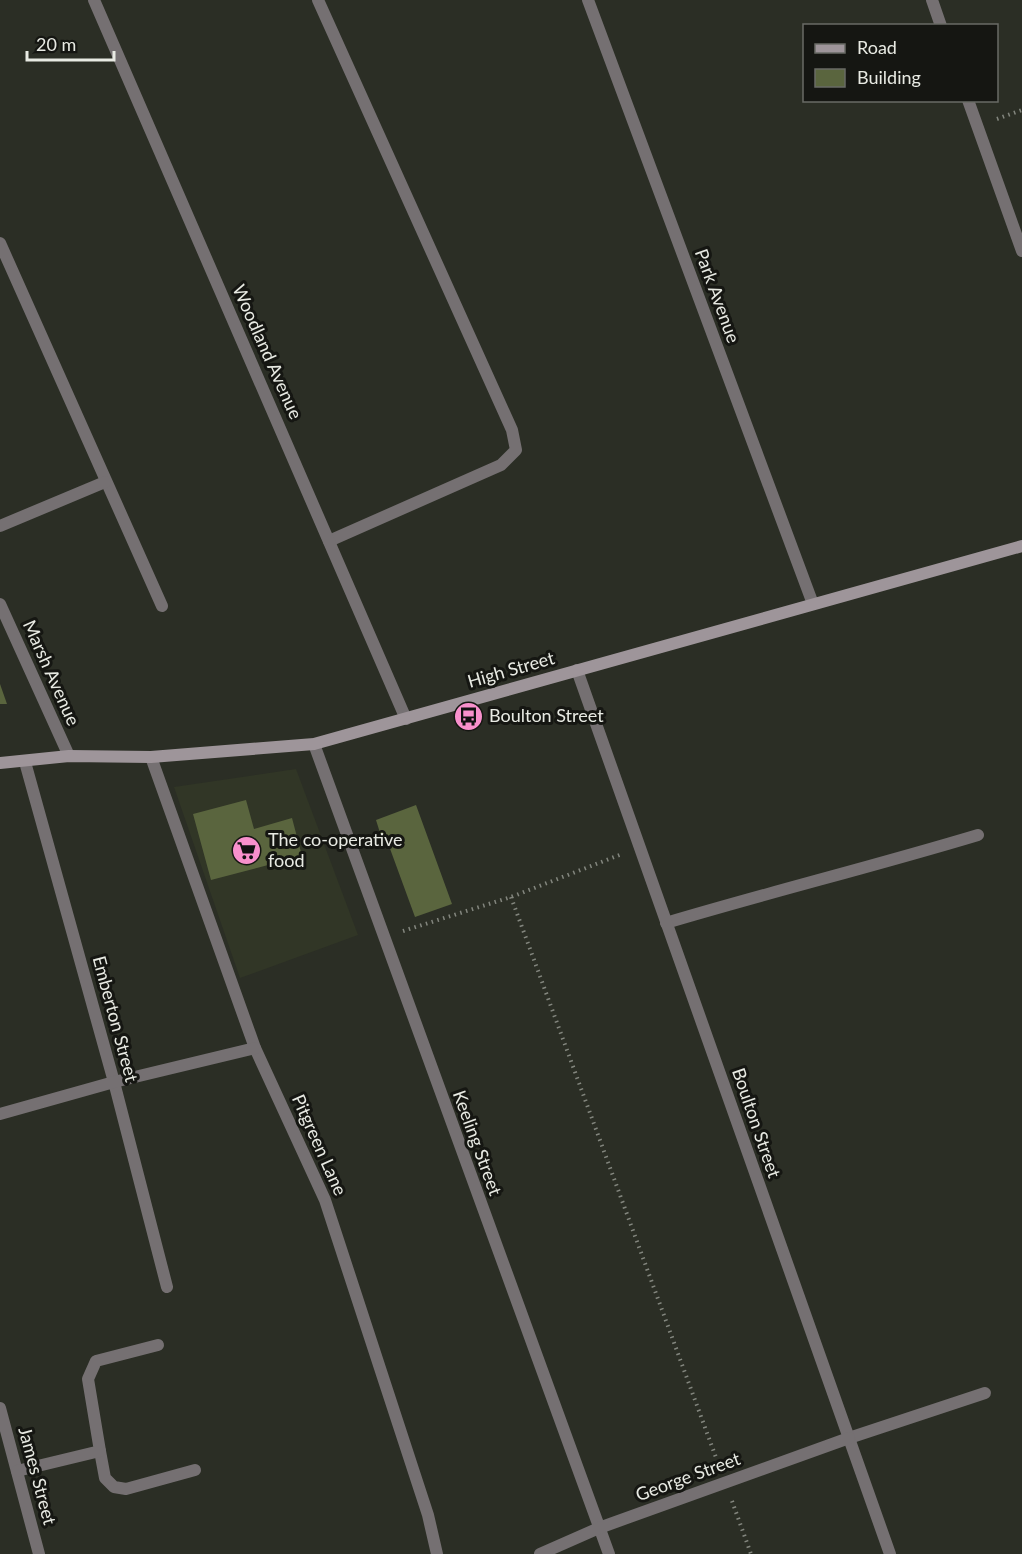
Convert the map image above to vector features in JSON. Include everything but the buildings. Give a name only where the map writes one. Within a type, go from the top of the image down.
[{"type":"main road","name":"High Street","points":[[0,763],[69,756],[151,757],[314,744],[1022,546]]},
{"type":"street","name":"Woodland Avenue","points":[[94,0],[406,719]]},
{"type":"street","points":[[318,0],[512,430],[516,450],[501,465],[329,541]]},
{"type":"street","name":"Park Avenue","points":[[588,0],[813,604]]},
{"type":"street","points":[[932,0],[940,24]]},
{"type":"street","points":[[969,102],[1022,251]]},
{"type":"street","points":[[0,243],[162,606]]},
{"type":"street","points":[[0,526],[105,482]]},
{"type":"street","name":"Marsh Avenue","points":[[0,604],[69,756]]},
{"type":"street","name":"Boulton Street","points":[[577,670],[890,1554]]},
{"type":"street","name":"Keeling Street","points":[[314,744],[609,1554]]},
{"type":"street","name":"Pitgreen Lane","points":[[151,757],[255,1048],[325,1200],[428,1515],[437,1554]]},
{"type":"street","name":"Emberton Street","points":[[25,762],[114,1082],[167,1287]]},
{"type":"street","points":[[666,923],[770,891],[889,862],[978,835]]},
{"type":"street","points":[[0,1114],[114,1082],[255,1048]]},
{"type":"street","points":[[158,1345],[96,1361],[88,1379],[105,1478],[114,1487],[126,1489],[195,1470]]},
{"type":"street","name":"George Street","points":[[540,1554],[599,1528],[849,1438],[985,1393]]},
{"type":"street","name":"James Street","points":[[0,1408],[39,1554]]},
{"type":"street","points":[[17,1472],[100,1451]]},
{"type":"path","points":[[977,126],[1022,110]]},
{"type":"path","points":[[384,938],[511,897],[639,847]]},
{"type":"path","points":[[511,897],[751,1554]]},
{"type":"shaded area","points":[[296,769],[358,935],[240,978],[174,787]]},
{"type":"place","name":"Boulton Street","points":[[468,716]]},
{"type":"place","name":"The co-operative food","points":[[247,850]]}]
